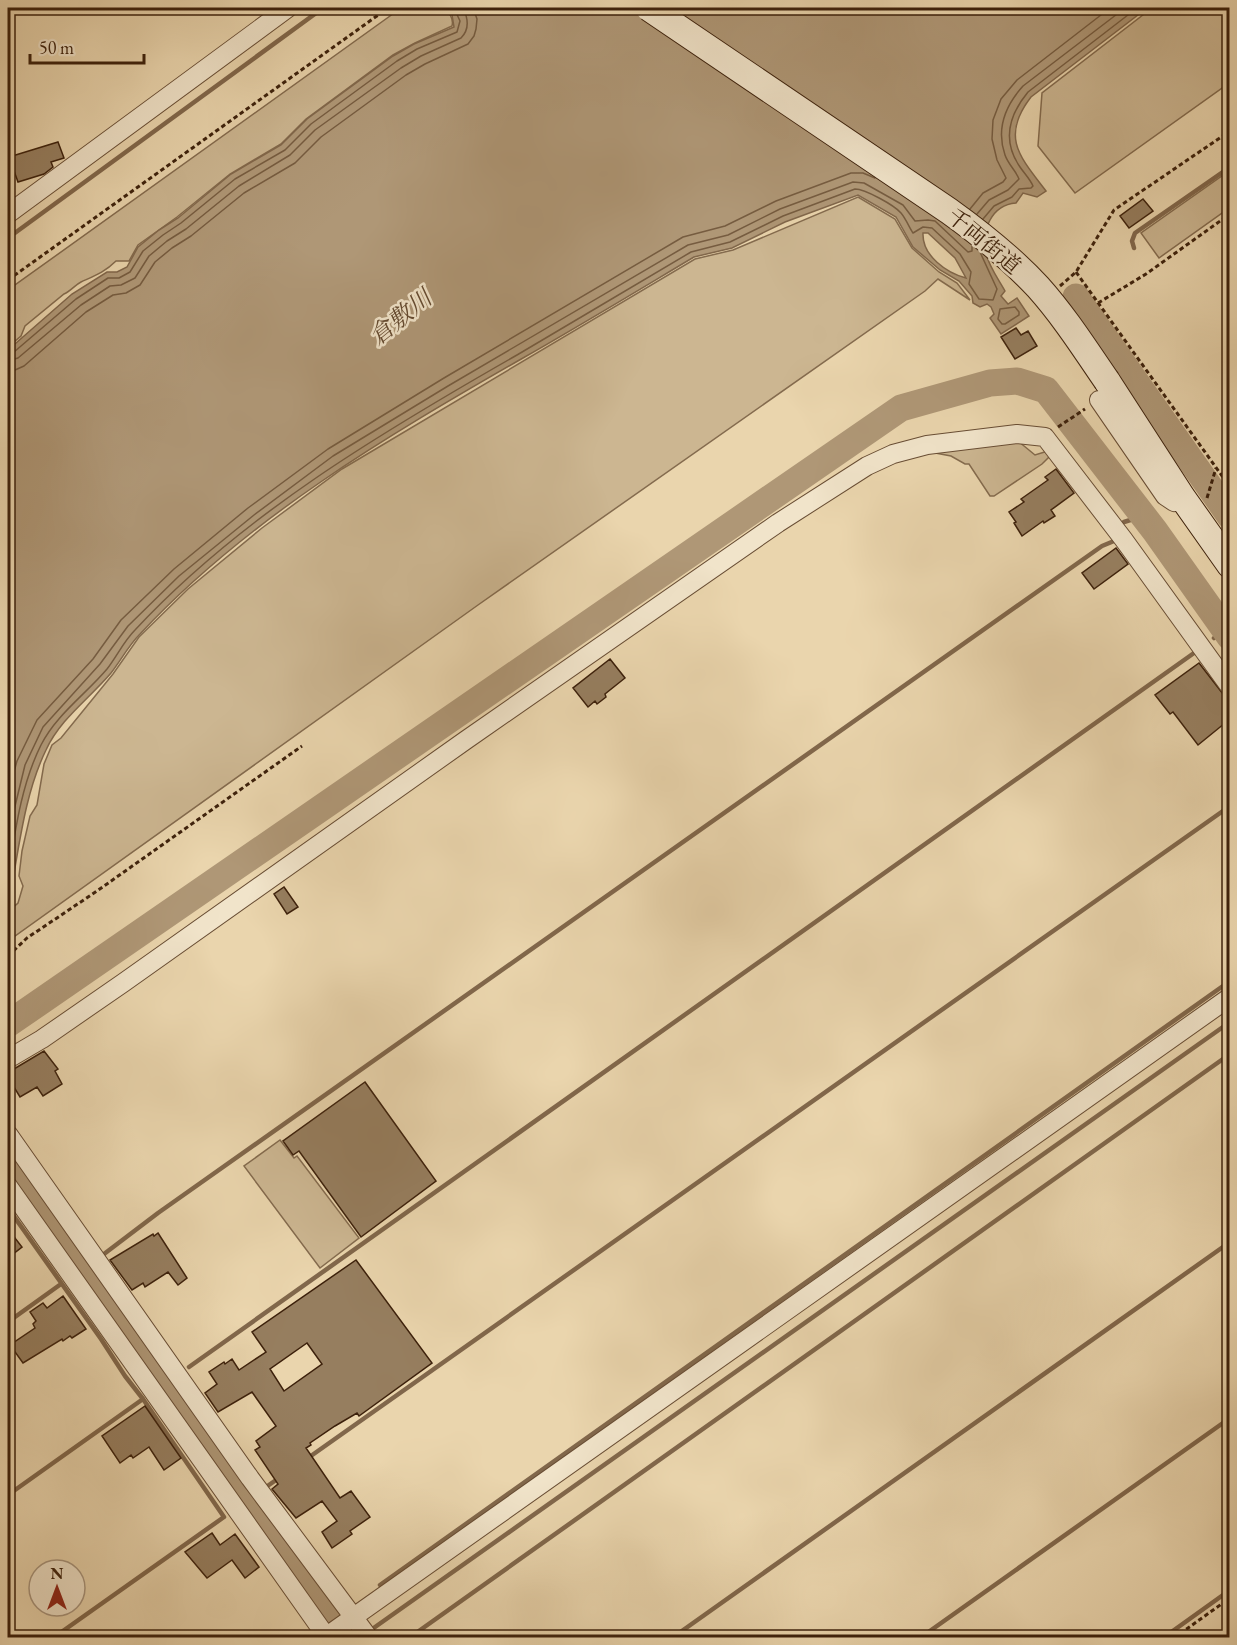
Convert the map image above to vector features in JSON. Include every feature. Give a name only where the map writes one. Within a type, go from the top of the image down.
[{"type":"street","points":[[8,214],[288,8]]},
{"type":"street","name":"千両街道","points":[[649,8],[941,206],[981,234],[1009,259],[1059,313],[1098,396],[1193,501],[1230,565]]},
{"type":"street","points":[[8,1059],[42,1039],[123,983],[572,666],[794,513],[867,466],[908,449],[993,436],[1032,434],[1045,437],[1124,540],[1230,687]]},
{"type":"street","points":[[8,1186],[325,1637],[361,1628],[1230,997]]},
{"type":"street","points":[[8,1134],[250,1478],[361,1628]]},
{"type":"path","points":[[8,280],[388,8]]},
{"type":"path","points":[[1052,293],[1076,272],[1114,210],[1230,131]]},
{"type":"path","points":[[1098,303],[1146,273],[1230,214]]},
{"type":"path","points":[[1076,272],[1215,471],[1230,487]]},
{"type":"path","points":[[1053,430],[1098,396]]},
{"type":"path","points":[[1193,501],[1215,471]]},
{"type":"path","points":[[8,956],[27,938],[302,746]]},
{"type":"path","points":[[1174,1638],[1230,1598]]},
{"type":"shaded area","points":[[408,8],[444,8],[452,18],[452,26],[393,55],[306,119],[281,144],[230,174],[138,245],[129,261],[116,261],[104,271],[79,283],[64,294],[25,326],[21,336],[8,347],[8,290],[397,11],[402,12]]},
{"type":"shaded area","points":[[1152,8],[1229,8],[1229,83],[1075,193],[1038,146],[1042,93]]},
{"type":"shaded area","points":[[1229,171],[1229,208],[1159,258],[1141,233]]},
{"type":"shaded area","points":[[858,197],[895,219],[912,248],[939,272],[957,283],[970,300],[938,279],[925,291],[478,605],[8,941],[8,912],[18,903],[23,886],[19,876],[22,851],[30,816],[37,805],[44,764],[52,745],[61,738],[113,674],[139,637],[188,589],[262,528],[342,469],[695,259],[733,250]]},
{"type":"shaded area","points":[[1018,441],[1035,455],[1048,451],[1050,456],[1042,464],[994,496],[990,496],[969,464],[951,456],[930,452]]},
{"type":"shaded area","points":[[280,1140],[294,1158],[297,1156],[359,1238],[320,1268],[244,1166]]},
{"type":"water","name":"倉敷川","points":[[446,8],[1147,8],[1031,97],[1017,124],[1015,135],[1017,146],[1028,168],[1046,191],[1037,197],[1023,193],[1016,203],[1007,205],[994,214],[987,228],[985,245],[989,262],[1005,291],[1001,296],[1008,304],[1017,298],[1029,316],[1001,334],[990,318],[994,314],[991,307],[987,304],[980,307],[973,303],[972,296],[959,281],[940,270],[913,247],[896,217],[858,195],[785,222],[732,248],[694,257],[371,449],[273,516],[182,592],[136,638],[111,673],[67,719],[52,739],[33,782],[12,885],[8,892],[8,350],[72,294],[107,272],[117,272],[127,267],[138,247],[159,230],[178,218],[231,174],[281,145],[307,119],[393,56],[414,44],[454,27],[452,15]],"holes":[[[923,233],[928,233],[955,258],[966,278],[944,268],[931,256],[924,241]]]},
{"type":"building","points":[[58,142],[64,158],[51,162],[53,167],[44,174],[18,182],[9,157]]},
{"type":"building","points":[[1143,199],[1153,211],[1129,228],[1120,216]]},
{"type":"building","points":[[1016,328],[1021,335],[1028,331],[1037,346],[1015,359],[1001,337]]},
{"type":"building","points":[[1056,469],[1074,493],[1051,510],[1055,516],[1044,523],[1043,521],[1022,536],[1009,512],[1024,502],[1021,499],[1048,480],[1045,477]]},
{"type":"building","points":[[1116,548],[1128,564],[1094,589],[1082,573]]},
{"type":"building","points":[[610,659],[625,678],[605,694],[606,697],[597,704],[595,701],[588,707],[573,688]]},
{"type":"building","points":[[1199,663],[1230,703],[1230,719],[1198,745],[1173,712],[1170,714],[1155,695]]},
{"type":"building","points":[[284,887],[298,907],[287,914],[274,894]]},
{"type":"building","points":[[44,1051],[58,1069],[55,1071],[62,1084],[43,1096],[37,1087],[20,1097],[14,1087],[8,1091],[8,1070],[14,1069]]},
{"type":"building","points":[[365,1082],[436,1181],[361,1237],[299,1151],[293,1155],[283,1141]]},
{"type":"building","points":[[8,1229],[22,1247],[8,1258]]},
{"type":"building","points":[[158,1233],[187,1278],[178,1285],[168,1272],[145,1287],[143,1283],[132,1290],[110,1260]]},
{"type":"building","points":[[356,1260],[432,1363],[359,1416],[357,1413],[335,1426],[306,1448],[340,1498],[351,1491],[370,1517],[332,1548],[322,1532],[337,1521],[322,1501],[296,1518],[272,1489],[278,1484],[255,1450],[260,1447],[256,1441],[276,1426],[252,1392],[218,1412],[205,1393],[217,1384],[209,1372],[232,1359],[239,1370],[266,1352],[252,1332]],"holes":[[[307,1343],[322,1364],[284,1391],[270,1369]]]},
{"type":"building","points":[[63,1296],[86,1329],[72,1338],[70,1336],[63,1341],[62,1339],[23,1363],[10,1345],[35,1328],[33,1324],[36,1321],[30,1312],[43,1303],[47,1308]]},
{"type":"building","points":[[145,1406],[181,1458],[164,1470],[149,1447],[133,1458],[131,1455],[120,1463],[102,1436]]},
{"type":"building","points":[[212,1533],[220,1545],[235,1534],[259,1567],[245,1578],[232,1560],[207,1578],[185,1552]]},
{"type":"waterway","points":[[8,238],[323,8]]},
{"type":"waterway","points":[[1134,248],[1132,241],[1135,233],[1230,167]]},
{"type":"waterway","points":[[1076,297],[1230,516]]},
{"type":"waterway","points":[[8,1024],[901,408],[990,383],[1017,381],[1046,390],[1155,531],[1230,637]]},
{"type":"waterway","points":[[1124,522],[1143,516]]},
{"type":"waterway","points":[[103,1257],[158,1213],[1102,546],[1114,541]]},
{"type":"waterway","points":[[1214,638],[1225,630]]},
{"type":"waterway","points":[[189,1367],[1194,653]]},
{"type":"waterway","points":[[308,1458],[1230,806]]},
{"type":"waterway","points":[[380,1585],[1230,981]]},
{"type":"waterway","points":[[368,1632],[1230,1022]]},
{"type":"waterway","points":[[409,1638],[1230,1054]]},
{"type":"waterway","points":[[8,1163],[334,1621]]},
{"type":"waterway","points":[[8,1208],[143,1399],[8,1495]]},
{"type":"waterway","points":[[672,1638],[1230,1242]]},
{"type":"waterway","points":[[82,1267],[94,1266]]},
{"type":"waterway","points":[[8,1322],[61,1284]]},
{"type":"waterway","points":[[165,1383],[170,1380]]},
{"type":"waterway","points":[[53,1638],[224,1517],[143,1399]]},
{"type":"waterway","points":[[920,1638],[1230,1418]]},
{"type":"waterway","points":[[266,1487],[279,1478]]},
{"type":"waterway","points":[[1163,1638],[1230,1590]]},
{"type":"waterway","points":[[330,1616],[336,1613]]}]
